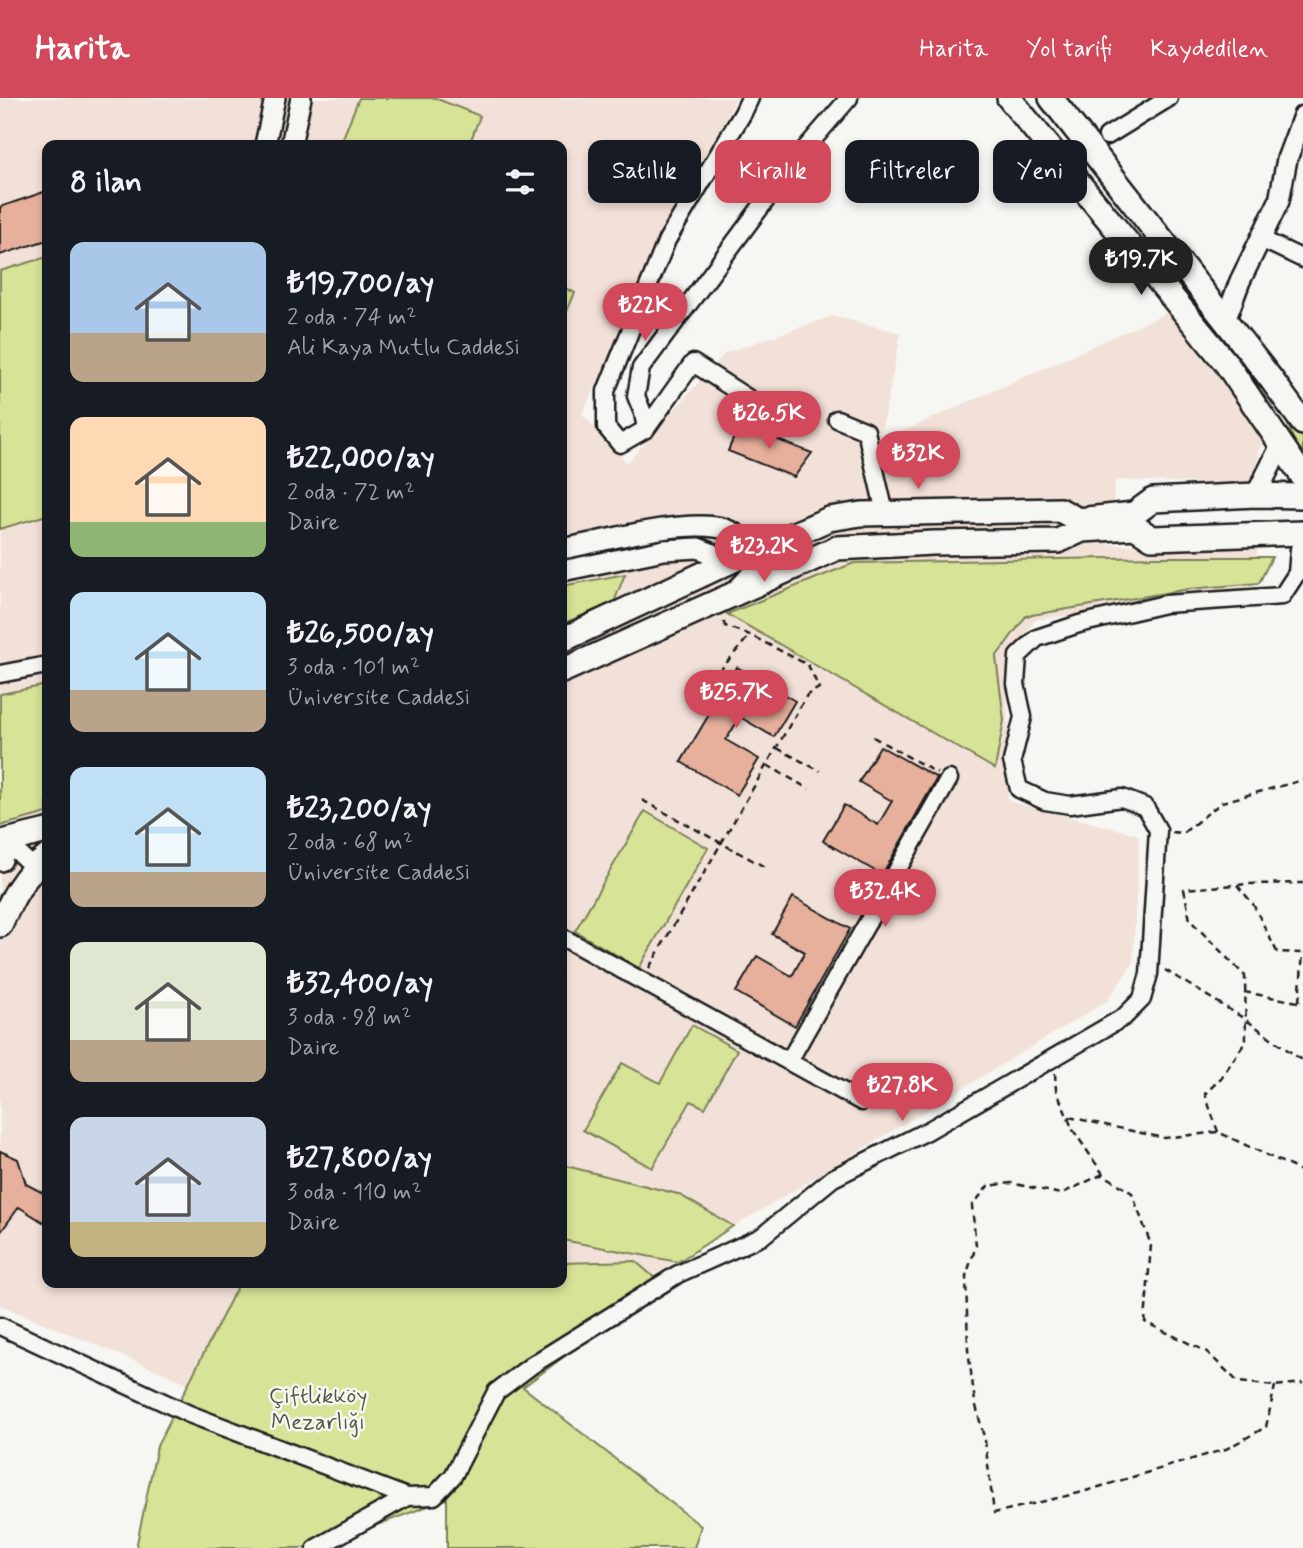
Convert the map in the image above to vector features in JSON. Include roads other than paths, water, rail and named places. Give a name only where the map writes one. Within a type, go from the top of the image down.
[{"type":"main road","points":[[1009,98],[1157,283],[1226,363],[1303,477]]},
{"type":"main road","points":[[1051,98],[1303,423]]},
{"type":"main road","points":[[567,638],[731,561],[755,560],[829,519],[885,513],[1060,510],[1078,520],[1134,514],[1153,500],[1256,495],[1303,498],[1303,516]]},
{"type":"main road","points":[[567,673],[836,548],[1058,541],[1082,530],[1135,527],[1152,538],[1303,533]]},
{"type":"main road","points":[[2,847],[42,833]]},
{"type":"main road","points":[[0,925],[10,903],[40,862]]},
{"type":"street","points":[[266,140],[275,98]]},
{"type":"street","points":[[292,140],[301,98]]},
{"type":"street","points":[[750,98],[667,240],[606,391],[606,427],[620,444],[646,429],[693,363],[754,402]]},
{"type":"street","points":[[646,429],[636,396],[641,368],[798,157],[849,98]]},
{"type":"street","points":[[1107,136],[1169,98]]},
{"type":"street","points":[[1225,321],[1240,281],[1279,201],[1287,159],[1303,116]]},
{"type":"street","points":[[1261,240],[1303,259]]},
{"type":"street","points":[[1207,298],[1240,281]]},
{"type":"street","points":[[837,419],[866,430],[885,513]]},
{"type":"street","points":[[1256,495],[1281,445]]},
{"type":"street","points":[[567,548],[680,527],[718,527],[741,537],[755,560],[783,571]]},
{"type":"street","points":[[0,1326],[189,1414],[407,1497],[434,1496],[453,1476],[496,1392],[532,1365],[678,1274],[761,1237],[833,1178],[929,1130],[1124,1017],[1142,999],[1149,974],[1158,830],[1145,807],[1122,798],[1070,805],[1045,800],[1019,789],[1012,761],[1023,717],[1016,684],[1018,656],[1037,638],[1116,615],[1165,604],[1282,596],[1300,578],[1299,549],[1303,545]]},
{"type":"street","points":[[567,570],[664,550],[698,548],[731,561]]},
{"type":"street","points":[[722,599],[755,560]]},
{"type":"street","points":[[0,674],[42,666]]},
{"type":"street","points":[[789,1061],[949,779]]},
{"type":"street","points":[[2,847],[40,862]]},
{"type":"street","points":[[567,940],[862,1101]]},
{"type":"street","points":[[316,1548],[407,1497]]},
{"type":"park label","name":"Çiftlikköy Mezarlığı","points":[[318,1410]]}]
